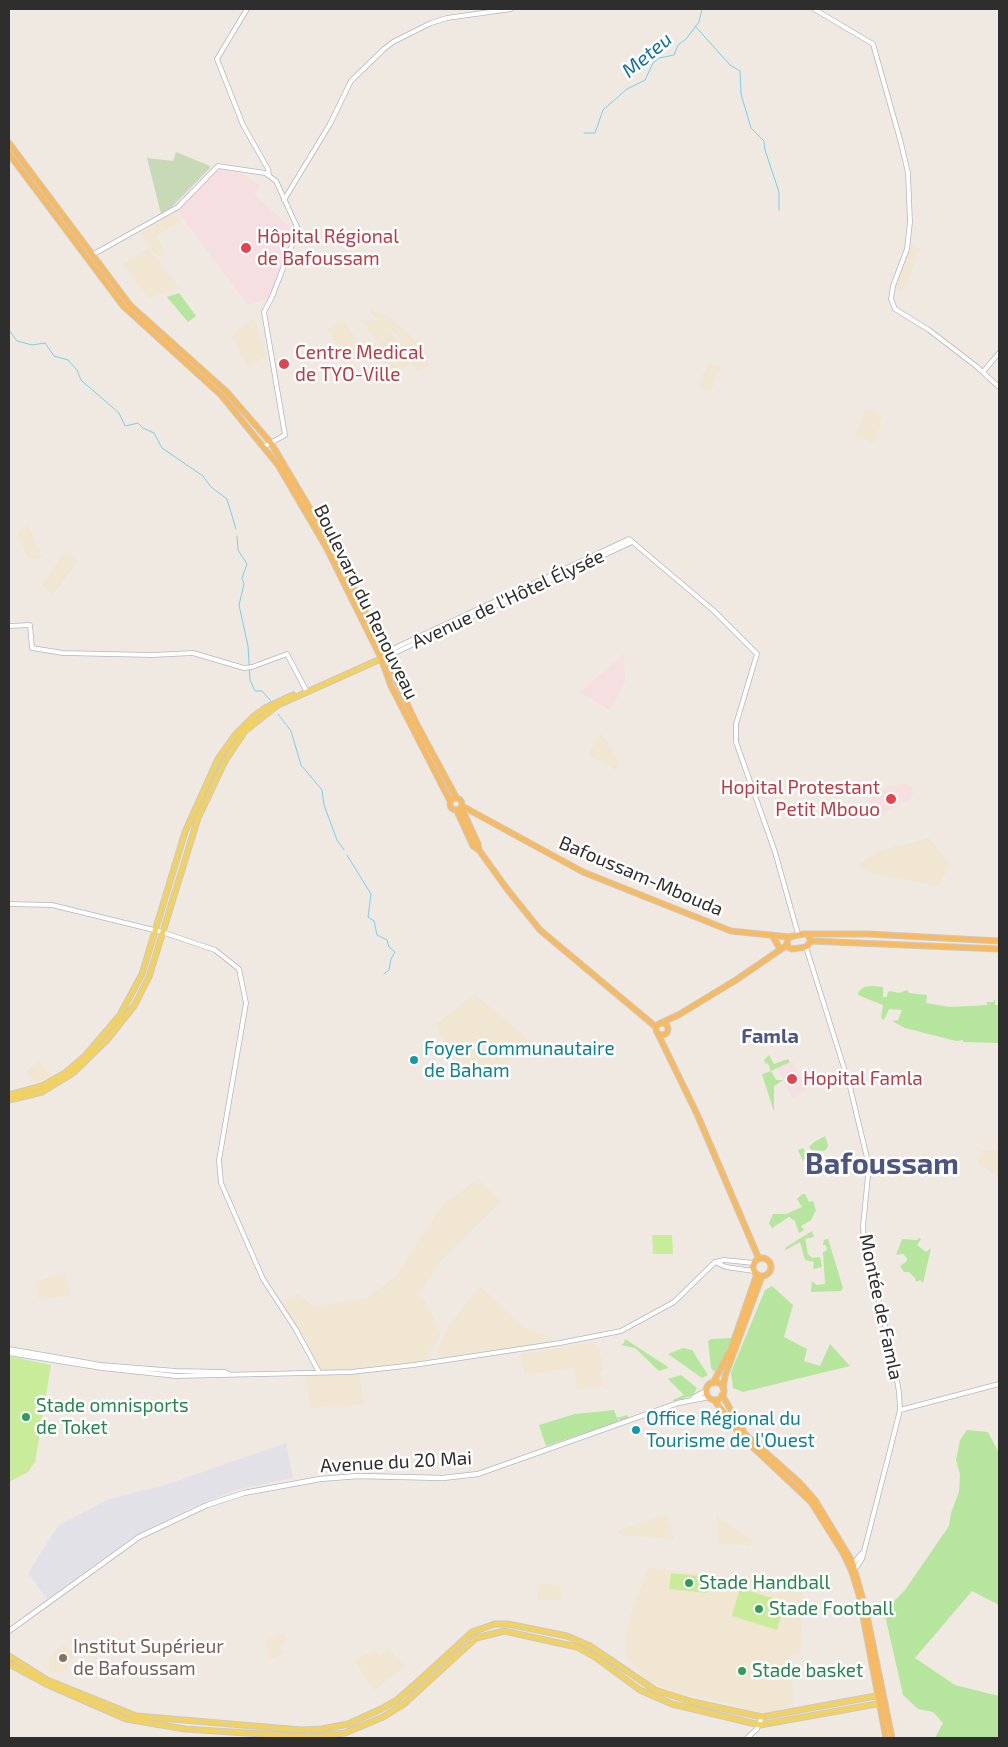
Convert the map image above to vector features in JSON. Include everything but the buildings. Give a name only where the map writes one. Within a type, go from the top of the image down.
[{"type":"highway","points":[[9,143],[130,305],[161,337]]},
{"type":"highway","points":[[11,155],[123,306],[161,337]]},
{"type":"highway","name":"Boulevard du Renouveau","points":[[161,337],[224,393],[268,445],[328,538],[450,801],[460,809]]},
{"type":"highway","name":"Boulevard du Renouveau","points":[[434,765],[456,797],[460,809]]},
{"type":"highway","points":[[450,801],[456,797]]},
{"type":"highway","points":[[460,809],[473,846],[479,850],[540,930],[658,1025],[667,1025],[668,1029]]},
{"type":"highway","name":"Bafoussam-Mbouda","points":[[460,809],[583,872],[731,931],[789,937]]},
{"type":"highway","points":[[658,1025],[736,980],[787,945],[789,937],[798,934],[905,936],[999,941]]},
{"type":"highway","points":[[808,934],[811,941]]},
{"type":"highway","points":[[841,934],[841,941]]},
{"type":"highway","points":[[772,935],[780,949]]},
{"type":"highway","points":[[905,936],[905,944]]},
{"type":"highway","points":[[963,939],[963,947]]},
{"type":"highway","points":[[811,941],[999,949]]},
{"type":"highway","points":[[787,945],[792,949],[806,947],[811,941]]},
{"type":"highway","points":[[666,1049],[665,1035],[680,1014]]},
{"type":"highway","points":[[658,1025],[658,1034],[708,1139],[761,1258]]},
{"type":"highway","points":[[658,1034],[665,1035]]},
{"type":"highway","points":[[738,1429],[722,1395],[725,1376],[758,1274],[754,1263],[761,1258]]},
{"type":"highway","points":[[758,1274],[767,1275],[772,1268],[768,1260],[761,1258]]},
{"type":"highway","points":[[713,1383],[730,1349],[758,1274]]},
{"type":"highway","points":[[723,1388],[720,1384],[713,1383],[708,1385],[706,1391],[738,1429],[810,1494],[831,1524],[853,1568],[892,1738]]},
{"type":"highway","points":[[711,1399],[722,1395]]},
{"type":"highway","points":[[883,1702],[886,1738]]},
{"type":"main road","points":[[9,1100],[42,1092],[58,1084],[83,1065],[127,1016],[144,988],[198,818],[236,743],[245,731],[268,711],[306,691],[382,656]]},
{"type":"main road","points":[[9,1095],[53,1081],[92,1048],[120,1015],[138,985],[185,832],[218,759],[235,735],[254,716],[278,701],[306,691]]},
{"type":"main road","name":"Avenue du 20 Mai","points":[[9,1631],[139,1537],[207,1505],[244,1493],[320,1479],[358,1476],[443,1478],[478,1474],[692,1399],[706,1391]]},
{"type":"main road","name":"Avenue du 20 Mai","points":[[692,1399],[711,1399]]},
{"type":"main road","points":[[9,1656],[39,1676],[136,1716],[251,1727],[322,1729],[360,1720],[389,1704],[414,1686],[472,1632],[487,1625],[508,1624],[567,1636],[590,1646],[655,1690],[693,1702],[762,1717],[881,1694]]},
{"type":"main road","points":[[9,1664],[80,1700],[135,1722],[185,1729],[322,1737],[358,1729],[394,1711],[476,1638],[504,1630],[577,1647],[595,1657],[640,1690],[672,1704],[760,1725],[883,1702]]},
{"type":"street","points":[[246,9],[217,59],[243,125],[268,169],[268,175]]},
{"type":"street","points":[[284,200],[330,124],[351,81],[389,46],[439,20],[511,9]]},
{"type":"street","points":[[814,9],[873,44],[901,143],[908,172],[910,222],[907,249],[892,286],[891,299],[895,308],[920,324],[983,372],[999,387]]},
{"type":"street","points":[[85,255],[92,255],[178,207],[218,166],[255,170],[268,175],[276,181],[298,229],[297,236],[264,312],[285,435],[268,445]]},
{"type":"street","points":[[983,372],[999,354]]},
{"type":"street","name":"Avenue de l'Hôtel Élysée","points":[[382,656],[630,540],[685,587],[757,654],[736,724],[736,742],[775,852],[798,934]]},
{"type":"street","points":[[9,626],[30,625],[32,648],[72,654],[193,653],[235,667],[250,668],[287,654],[306,691]]},
{"type":"street","points":[[9,904],[52,905],[162,932],[215,950],[240,969],[246,1003],[221,1145],[219,1160],[221,1183],[263,1279],[295,1328],[319,1372]]},
{"type":"street","name":"Montée de Famla","points":[[806,947],[850,1087],[869,1166],[863,1226],[864,1243],[898,1383],[900,1410],[861,1564],[853,1568]]},
{"type":"street","points":[[9,1353],[128,1369],[176,1373],[351,1372],[560,1343],[626,1328],[674,1302],[714,1262],[724,1260],[754,1263]]},
{"type":"street","points":[[714,1262],[720,1266],[758,1274]]},
{"type":"street","points":[[9,1349],[128,1369]]},
{"type":"street","points":[[900,1410],[999,1384]]},
{"type":"street","points":[[747,1738],[760,1725],[762,1717]]},
{"type":"shaded area","name":"Hôpital Régional de Bafoussam","points":[[219,167],[242,174],[261,186],[254,194],[294,231],[269,298],[248,305],[178,211]]},
{"type":"shaded area","points":[[176,212],[181,221],[156,236],[166,253],[157,257],[140,233]]},
{"type":"shaded area","points":[[912,245],[920,248],[905,289],[898,291],[896,286]]},
{"type":"shaded area","points":[[148,248],[180,288],[148,298],[123,264]]},
{"type":"shaded area","points":[[372,309],[389,317],[405,330],[415,341],[430,366],[417,372],[397,335],[369,312]]},
{"type":"shaded area","points":[[254,318],[267,356],[248,366],[232,334]]},
{"type":"shaded area","points":[[344,320],[361,347],[343,357],[328,329]]},
{"type":"shaded area","points":[[380,320],[397,340],[409,365],[390,374],[380,346],[362,321]]},
{"type":"shaded area","points":[[709,363],[720,366],[710,394],[698,384]]},
{"type":"shaded area","points":[[866,407],[882,416],[875,444],[855,436]]},
{"type":"shaded area","points":[[28,525],[42,558],[29,559],[17,533]]},
{"type":"shaded area","points":[[65,552],[78,560],[53,595],[42,585]]},
{"type":"shaded area","points":[[624,654],[625,682],[610,710],[580,692]]},
{"type":"shaded area","points":[[600,733],[608,743],[619,765],[616,770],[588,755]]},
{"type":"shaded area","name":"Hopital Protestant Petit Mbouo","points":[[907,783],[912,788],[913,794],[911,799],[900,803],[883,814],[868,808],[867,803],[887,787]]},
{"type":"shaded area","points":[[929,838],[950,865],[938,886],[874,874],[858,865],[879,851]]},
{"type":"shaded area","points":[[474,994],[533,1043],[481,1079],[475,1065],[461,1071],[435,1025]]},
{"type":"shaded area","name":"Hopital Famla","points":[[792,1061],[807,1090],[792,1098],[777,1068]]},
{"type":"shaded area","points":[[38,1062],[53,1077],[34,1082],[26,1071]]},
{"type":"shaded area","points":[[982,1150],[999,1150],[999,1178],[977,1163]]},
{"type":"shaded area","points":[[478,1179],[501,1202],[444,1257],[418,1295],[425,1301],[441,1334],[424,1362],[359,1368],[364,1404],[310,1408],[306,1377],[322,1375],[311,1352],[281,1305],[298,1294],[315,1307],[366,1299],[396,1276],[442,1206]]},
{"type":"shaded area","points":[[65,1272],[70,1296],[39,1299],[35,1282]]},
{"type":"shaded area","points":[[480,1286],[522,1326],[552,1338],[552,1346],[443,1361],[437,1352],[450,1324]]},
{"type":"shaded area","points":[[594,1342],[598,1347],[604,1370],[600,1371],[603,1386],[578,1390],[574,1367],[525,1375],[521,1354]]},
{"type":"shaded area","points":[[286,1443],[293,1478],[239,1489],[192,1507],[130,1539],[47,1599],[28,1573],[58,1526],[109,1499],[165,1485]]},
{"type":"shaded area","points":[[666,1514],[674,1539],[619,1535],[618,1531]]},
{"type":"shaded area","points":[[716,1515],[752,1541],[750,1546],[718,1543]]},
{"type":"shaded area","points":[[648,1568],[803,1584],[801,1654],[791,1656],[794,1706],[760,1714],[734,1705],[680,1693],[647,1681],[627,1656],[626,1636],[630,1617]]},
{"type":"shaded area","points":[[540,1584],[560,1585],[562,1600],[537,1600]]},
{"type":"shaded area","points":[[283,1633],[288,1640],[279,1646],[283,1653],[270,1660],[266,1641]]},
{"type":"shaded area","name":"Institut Supérieur de Bafoussam","points":[[62,1644],[76,1656],[64,1670],[58,1673],[50,1671],[49,1659]]},
{"type":"shaded area","points":[[388,1648],[405,1666],[374,1690],[354,1660],[375,1650],[379,1656]]},
{"type":"green space","points":[[176,152],[210,166],[210,168],[172,207],[161,214],[147,158],[173,161]]},
{"type":"green space","points":[[179,293],[196,316],[188,322],[167,297]]},
{"type":"green space","points":[[864,987],[883,987],[883,997],[887,997],[890,991],[899,993],[907,990],[909,993],[927,995],[926,1003],[950,1007],[987,1005],[987,1002],[993,1002],[995,999],[995,1005],[999,1005],[999,1043],[956,1041],[905,1028],[892,1021],[898,1020],[902,1010],[889,1009],[884,1020],[881,1018],[883,1005],[858,995],[858,992]]},
{"type":"green space","points":[[769,1055],[774,1064],[788,1059],[790,1062],[771,1071],[768,1063],[766,1064],[764,1060]]},
{"type":"green space","points":[[771,1071],[776,1080],[783,1080],[774,1086],[774,1112],[762,1074]]},
{"type":"green space","points":[[825,1136],[828,1145],[826,1150],[812,1154],[803,1161],[798,1150],[803,1148],[807,1154],[812,1151],[809,1147],[814,1142]]},
{"type":"green space","points":[[802,1194],[805,1194],[809,1202],[813,1201],[816,1210],[811,1220],[801,1226],[804,1230],[799,1233],[795,1221],[789,1217],[772,1228],[769,1223],[773,1214],[786,1214],[802,1207],[797,1199]]},
{"type":"green space","points":[[812,1231],[814,1237],[805,1239],[808,1254],[812,1258],[820,1257],[822,1267],[813,1269],[814,1262],[805,1260],[800,1242],[786,1250],[785,1248]]},
{"type":"green space","points":[[652,1235],[672,1235],[673,1254],[653,1254]]},
{"type":"green space","points":[[828,1239],[843,1288],[841,1291],[811,1292],[812,1281],[816,1285],[825,1284],[823,1252],[827,1250],[826,1245],[823,1245],[824,1240]]},
{"type":"green space","points":[[902,1239],[917,1240],[921,1239],[917,1245],[926,1252],[931,1248],[923,1283],[920,1280],[916,1282],[909,1272],[904,1272],[900,1266],[907,1261],[907,1258],[903,1254],[896,1255]]},
{"type":"green space","points":[[772,1286],[793,1305],[784,1337],[807,1349],[804,1361],[820,1366],[830,1344],[850,1366],[743,1392],[733,1388],[731,1372],[765,1290]]},
{"type":"green space","points":[[733,1338],[721,1364],[714,1372],[711,1368],[708,1341],[711,1339]]},
{"type":"green space","points":[[625,1339],[668,1368],[659,1371],[635,1348],[621,1345]]},
{"type":"green space","points":[[683,1348],[692,1350],[708,1375],[702,1378],[668,1354]]},
{"type":"green space","name":"Stade omnisports de Toket","points":[[9,1356],[51,1365],[35,1462],[28,1472],[9,1482]]},
{"type":"green space","points":[[681,1375],[697,1388],[693,1395],[674,1402],[673,1400],[684,1395],[668,1379]]},
{"type":"green space","points":[[614,1410],[617,1418],[627,1415],[629,1418],[621,1421],[618,1419],[618,1422],[546,1446],[539,1425],[575,1414]]},
{"type":"green space","points":[[967,1430],[988,1432],[999,1453],[999,1605],[972,1591],[915,1658],[955,1685],[999,1696],[999,1738],[935,1738],[943,1723],[933,1712],[918,1709],[903,1695],[884,1611],[905,1590],[949,1526],[951,1513],[959,1492],[960,1474],[956,1460],[960,1440]]},
{"type":"green space","name":"Stade Handball","points":[[671,1573],[709,1577],[707,1593],[669,1589]]},
{"type":"green space","name":"Stade Football","points":[[740,1588],[785,1602],[777,1630],[732,1616]]},
{"type":"waterway","name":"Meteu","points":[[584,133],[595,133],[603,110],[627,89],[645,80],[653,63],[659,58],[674,55],[678,45],[686,39],[699,22],[702,9]]},
{"type":"waterway","points":[[695,26],[730,65],[740,71],[741,94],[751,128],[764,141],[765,150],[779,192],[779,210]]},
{"type":"waterway","points":[[9,330],[17,341],[32,345],[45,343],[54,356],[68,360],[77,370],[81,380],[119,413],[125,426],[138,423],[143,428],[154,433],[162,448],[203,476],[211,487],[227,499],[236,529]]},
{"type":"waterway","points":[[237,536],[238,550],[247,564],[242,578],[244,584],[239,605],[248,646],[250,680],[255,691],[262,691],[271,701]]},
{"type":"waterway","points":[[278,714],[291,731],[301,765],[322,790],[324,805],[337,840],[344,850]]},
{"type":"waterway","points":[[347,855],[371,894],[368,917],[374,921],[377,935],[387,940],[389,947],[395,952],[391,959],[389,970],[384,974]]},
{"type":"place","name":"Hôpital Régional de Bafoussam","points":[[246,248]]},
{"type":"place","name":"Centre Medical de TYO-Ville","points":[[284,364]]},
{"type":"place","name":"Hopital Protestant Petit Mbouo","points":[[891,799]]},
{"type":"place","name":"Foyer Communautaire de Baham","points":[[414,1060]]},
{"type":"place","name":"Hopital Famla","points":[[792,1079]]},
{"type":"place","name":"Stade omnisports de Toket","points":[[26,1417]]},
{"type":"place","name":"Office Régional du Tourisme de l'Ouest","points":[[636,1430]]},
{"type":"place","name":"Stade Handball","points":[[689,1583]]},
{"type":"place","name":"Stade Football","points":[[759,1609]]},
{"type":"place","name":"Institut Supérieur de Bafoussam","points":[[63,1658]]},
{"type":"place","name":"Stade basket","points":[[742,1671]]},
{"type":"district","name":"Famla","points":[[770,1036]]},
{"type":"district","name":"Bafoussam","points":[[882,1164]]}]
